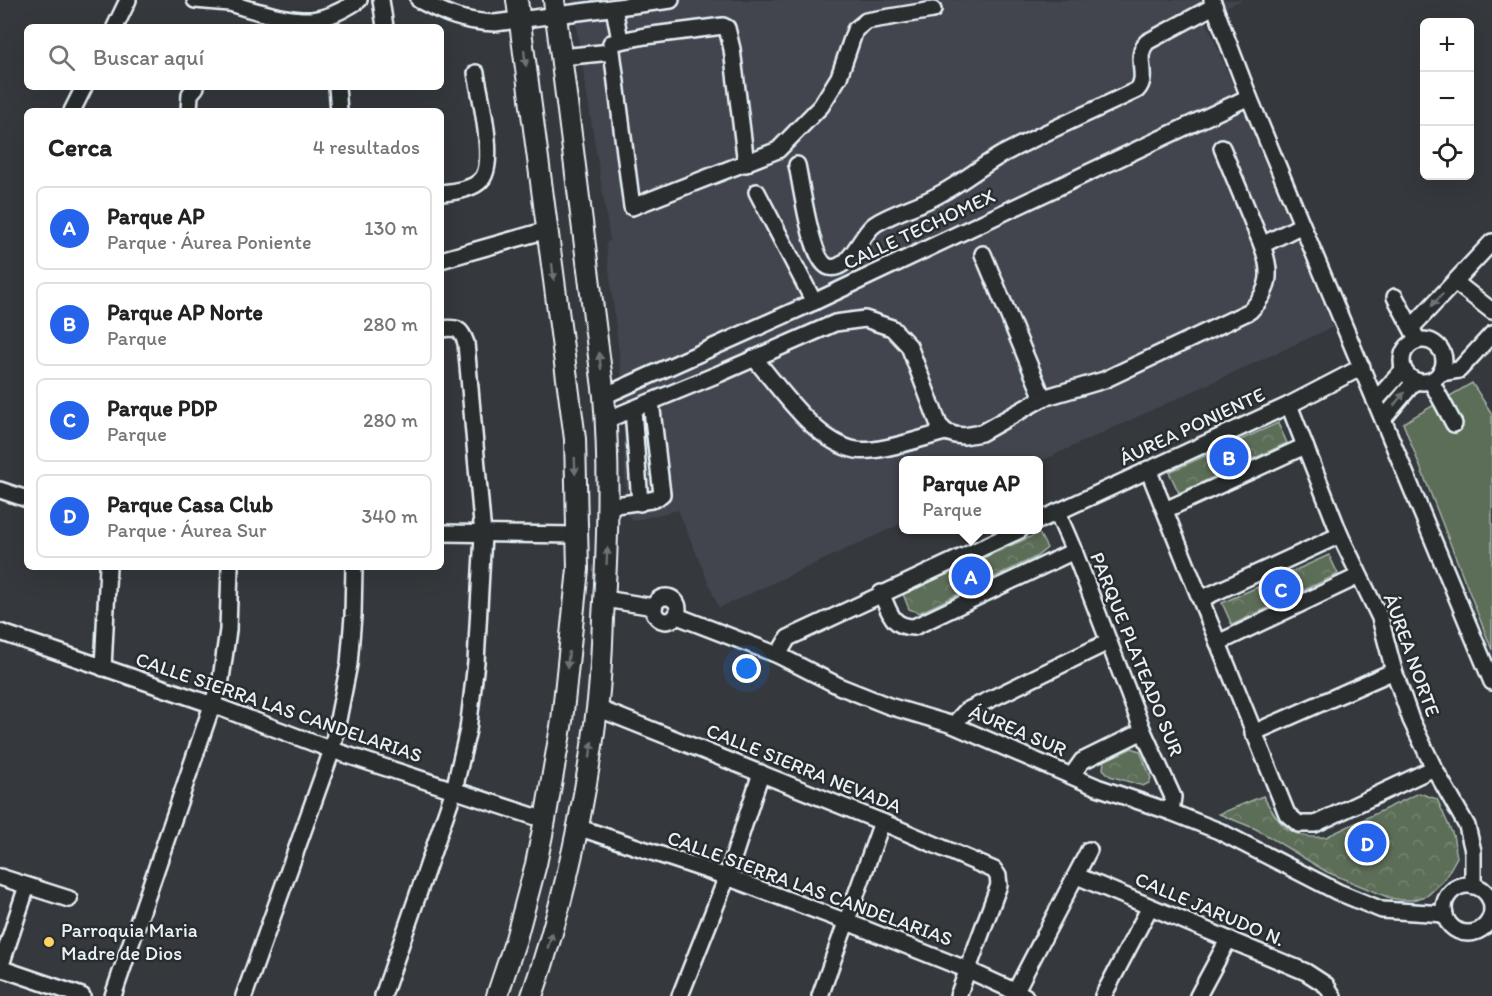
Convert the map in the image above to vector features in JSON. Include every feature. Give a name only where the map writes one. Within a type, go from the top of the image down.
[{"type":"main road","points":[[497,996],[516,939],[545,820],[562,721],[578,569],[575,439],[517,0]]},
{"type":"main road","points":[[532,996],[562,897],[577,827],[597,708],[605,600],[608,506],[608,452],[604,396],[555,8]]},
{"type":"street","points":[[116,24],[128,0]]},
{"type":"street","points":[[195,0],[227,1],[277,17],[311,21],[329,17],[359,0]]},
{"type":"street","points":[[381,0],[385,24]]},
{"type":"street","points":[[419,0],[450,16],[469,21],[495,23],[520,20],[555,8],[594,5],[614,8],[671,0]]},
{"type":"street","points":[[797,165],[810,229],[820,258],[829,267],[834,267],[849,257],[874,225],[939,195],[999,156],[1137,90],[1142,81],[1140,54],[1147,42],[1213,3],[1249,97],[1492,682]]},
{"type":"street","points":[[614,8],[615,46],[632,207],[778,150],[820,106],[839,77],[855,30],[859,25],[866,21],[933,10]]},
{"type":"street","points":[[561,57],[723,26],[727,28],[732,49],[746,164]]},
{"type":"street","points":[[444,193],[453,192],[480,182],[486,173],[486,135],[476,73]]},
{"type":"street","points":[[74,108],[82,90]]},
{"type":"street","points":[[189,108],[190,94],[193,90]]},
{"type":"street","points":[[337,90],[339,108]]},
{"type":"street","name":"CALLE TECHOMEX","points":[[604,396],[814,302],[1249,97]]},
{"type":"street","points":[[754,358],[816,430],[832,442],[856,450],[875,449],[946,432],[964,436],[981,433],[1043,398],[1104,380],[1250,311],[1260,301],[1269,276],[1268,261],[1222,148]]},
{"type":"street","points":[[757,192],[814,302]]},
{"type":"street","points":[[1262,245],[1302,225]]},
{"type":"street","points":[[444,259],[547,230]]},
{"type":"street","points":[[1492,242],[1455,282],[1414,333],[1403,352],[1403,370],[1415,381],[1424,382],[1459,370],[1492,334]]},
{"type":"street","points":[[983,254],[1043,398]]},
{"type":"street","points":[[1455,282],[1492,311]]},
{"type":"street","points":[[1395,297],[1414,333],[1432,342],[1441,350],[1444,362],[1436,377],[1454,424]]},
{"type":"street","points":[[606,420],[835,324],[865,319],[892,328],[909,345],[939,425],[946,432]]},
{"type":"street","points":[[383,996],[454,790],[468,730],[476,662],[483,535],[466,343],[462,333],[448,328]]},
{"type":"street","name":"ÁUREA PONIENTE","points":[[1043,519],[1289,405],[1362,367]]},
{"type":"street","points":[[1376,401],[1403,370]]},
{"type":"street","points":[[1384,418],[1415,381]]},
{"type":"street","points":[[608,506],[640,503],[657,498],[663,489],[651,402]]},
{"type":"street","name":"ÁUREA NORTE","points":[[1289,405],[1340,536],[1380,618],[1394,671],[1411,720],[1434,768],[1467,826],[1473,851],[1473,886]]},
{"type":"street","points":[[633,410],[640,503]]},
{"type":"street","points":[[1165,510],[1305,446]]},
{"type":"street","points":[[1148,469],[1287,814],[1299,824],[1315,824],[1434,768]]},
{"type":"street","points":[[0,490],[24,498]]},
{"type":"street","name":"PARQUE PLATEADO SUR","points":[[1057,512],[1143,731],[1173,797],[1171,812]]},
{"type":"street","points":[[444,533],[577,535]]},
{"type":"street","points":[[778,655],[788,638],[1011,534]]},
{"type":"street","points":[[1201,599],[1340,536]]},
{"type":"street","points":[[881,593],[895,622],[902,627],[914,627],[1074,551]]},
{"type":"street","points":[[103,668],[108,570]]},
{"type":"street","points":[[113,996],[213,705],[226,659],[230,570]]},
{"type":"street","points":[[244,996],[332,750],[349,664],[354,570]]},
{"type":"street","points":[[1218,643],[1359,576]]},
{"type":"street","name":"ÁUREA SUR","points":[[605,600],[654,607],[656,615],[662,620],[670,620],[677,616],[778,655],[841,687],[889,706],[953,725],[1097,787],[1171,812],[1228,835],[1338,892],[1382,910],[1445,914]]},
{"type":"street","name":"CALLE SIERRA LAS CANDELARIAS","points":[[0,633],[213,705],[332,750],[545,820]]},
{"type":"street","points":[[953,725],[966,711],[1108,642]]},
{"type":"street","points":[[1253,733],[1394,671]]},
{"type":"street","name":"CALLE SIERRA NEVADA","points":[[597,708],[882,822],[994,870],[998,876],[999,885],[968,970]]},
{"type":"street","points":[[1072,776],[1082,761],[1143,731]]},
{"type":"street","points":[[680,996],[727,877],[761,773]]},
{"type":"street","points":[[820,996],[882,822]]},
{"type":"street","name":"CALLE SIERRA LAS CANDELARIAS","points":[[577,827],[727,877],[847,922],[968,970],[1018,995]]},
{"type":"street","points":[[1018,995],[1089,850]]},
{"type":"street","name":"CALLE JARUDO N.","points":[[1077,876],[1306,972],[1329,991]]},
{"type":"street","points":[[0,877],[69,899]]},
{"type":"street","points":[[27,886],[0,968],[82,996]]},
{"type":"street","points":[[1477,931],[1487,924],[1492,906],[1488,895],[1478,887],[1461,886],[1451,892],[1445,903],[1445,914],[1452,926],[1463,932],[1477,931],[1492,936]]},
{"type":"street","points":[[1103,996],[1150,907]]},
{"type":"street","points":[[1198,996],[1228,940]]},
{"type":"street","points":[[958,996],[968,970]]},
{"type":"shaded area","points":[[572,0],[1243,0],[1204,16],[1333,327],[1043,460],[1043,456],[899,456],[899,525],[719,608],[678,510],[633,521],[626,513],[622,379],[606,244],[610,240]]},
{"type":"green space","points":[[1472,383],[1492,414],[1492,650],[1403,423]]},
{"type":"green space","points":[[1278,423],[1287,443],[1179,493],[1169,472]]},
{"type":"green space","points":[[1037,534],[1040,534],[1047,548],[1036,557],[919,613],[909,609],[903,594]]},
{"type":"green space","points":[[1329,555],[1338,574],[1232,625],[1222,603]]},
{"type":"green space","points":[[1132,748],[1140,751],[1151,778],[1149,783],[1143,786],[1110,776],[1103,769],[1104,761]]},
{"type":"green space","points":[[1419,793],[1437,799],[1453,835],[1457,857],[1444,880],[1428,895],[1413,900],[1390,898],[1327,872],[1256,829],[1219,814],[1263,796],[1281,823],[1294,833],[1303,836],[1326,837]]},
{"type":"place","name":"Parque AP Norte","points":[[1229,457]]},
{"type":"place","name":"Parque AP","points":[[971,576]]},
{"type":"place","name":"Parque PDP","points":[[1281,589]]},
{"type":"place","name":"Parque Casa Club","points":[[1367,843]]},
{"type":"place","name":"Parroquia Maria Madre de Dios","points":[[49,942]]}]
